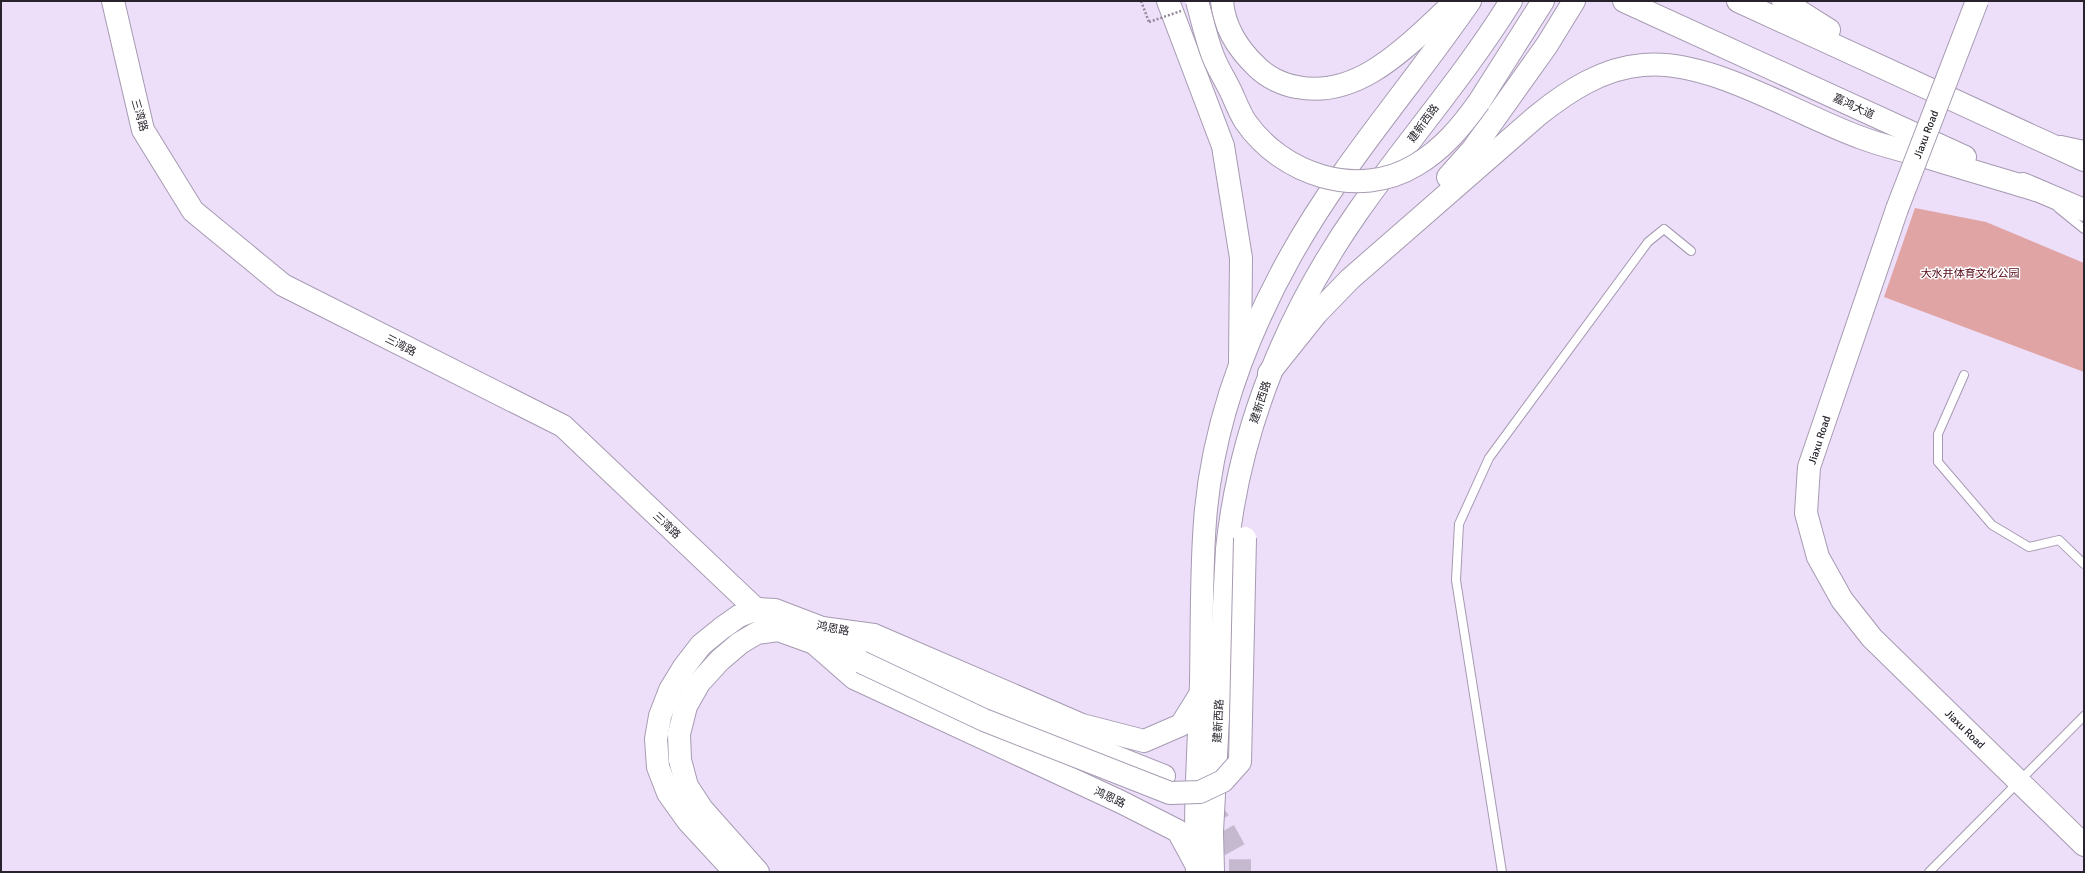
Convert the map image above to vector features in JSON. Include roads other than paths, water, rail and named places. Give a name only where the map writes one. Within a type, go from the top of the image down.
[{"type":"main road","name":"三湾路","points":[[113,1],[143,130],[193,211],[283,285],[563,426],[778,630]]},
{"type":"main road","points":[[1168,1],[1223,146],[1241,258],[1240,362]]},
{"type":"main road","points":[[1196,1],[1213,56],[1245,121],[1263,142],[1284,159],[1303,171],[1324,178],[1347,181],[1368,180],[1393,176],[1415,166],[1439,149],[1457,132],[1479,102],[1543,1]]},
{"type":"main road","points":[[1222,1],[1229,30],[1247,58],[1260,70],[1273,79],[1291,86],[1307,89],[1328,89],[1349,83],[1369,73],[1393,57],[1456,1]]},
{"type":"main road","name":"建新西路","points":[[1202,870],[1197,752],[1201,693],[1205,520],[1215,450],[1225,408],[1240,362],[1268,298],[1291,255],[1317,212],[1344,172],[1470,1]]},
{"type":"main road","name":"建新西路","points":[[1202,870],[1212,832],[1227,549],[1231,512],[1250,432],[1269,373],[1290,327],[1314,281],[1337,242],[1511,1]]},
{"type":"main road","points":[[1269,373],[1317,313],[1473,149],[1547,45],[1574,1]]},
{"type":"main road","points":[[1738,1],[2084,160]]},
{"type":"main road","points":[[1783,1],[1902,76]]},
{"type":"main road","name":"Jiaxu Road","points":[[1977,1],[1897,209],[1809,467],[1806,513],[1818,557],[1846,605],[1872,638],[2018,782],[2084,844]]},
{"type":"main road","name":"嘉鸿大道","points":[[1626,2],[2036,190],[2084,210]]},
{"type":"main road","points":[[1350,279],[1538,115],[1563,95],[1614,71],[1642,65],[1667,65],[1719,78],[1861,138],[2036,190]]},
{"type":"main road","points":[[818,636],[861,662],[984,720],[1170,793],[1200,792],[1223,782],[1240,762],[1245,538],[1250,432]]},
{"type":"main road","name":"鸿恩路","points":[[735,872],[688,821],[668,793],[658,767],[656,739],[660,716],[670,690],[684,667],[701,645],[739,616],[757,609],[775,610],[818,636],[854,678],[1121,802],[1178,831],[1202,870]]},
{"type":"main road","name":"鸿恩路","points":[[758,872],[702,809],[688,786],[680,760],[679,734],[686,706],[699,683],[720,660],[740,643],[757,633],[778,630],[818,636],[874,635],[1082,725],[1144,741],[1181,725],[1201,693]]},
{"type":"main road","points":[[818,636],[1164,776]]},
{"type":"lane","points":[[2025,133],[2084,145]]},
{"type":"lane","points":[[2036,190],[2084,229]]},
{"type":"lane","points":[[1502,872],[1456,580],[1459,524],[1489,458],[1648,242],[1664,229],[1691,251]]},
{"type":"lane","points":[[1964,375],[1938,434],[1938,462],[1992,525],[2028,547],[2059,540],[2084,564]]},
{"type":"lane","points":[[1929,872],[2084,716]]},
{"type":"tunnel","points":[[1202,807],[1218,819],[1240,859],[1240,872]]},
{"type":"park label","name":"大水井体育文化公园","points":[[1970,273]]}]
